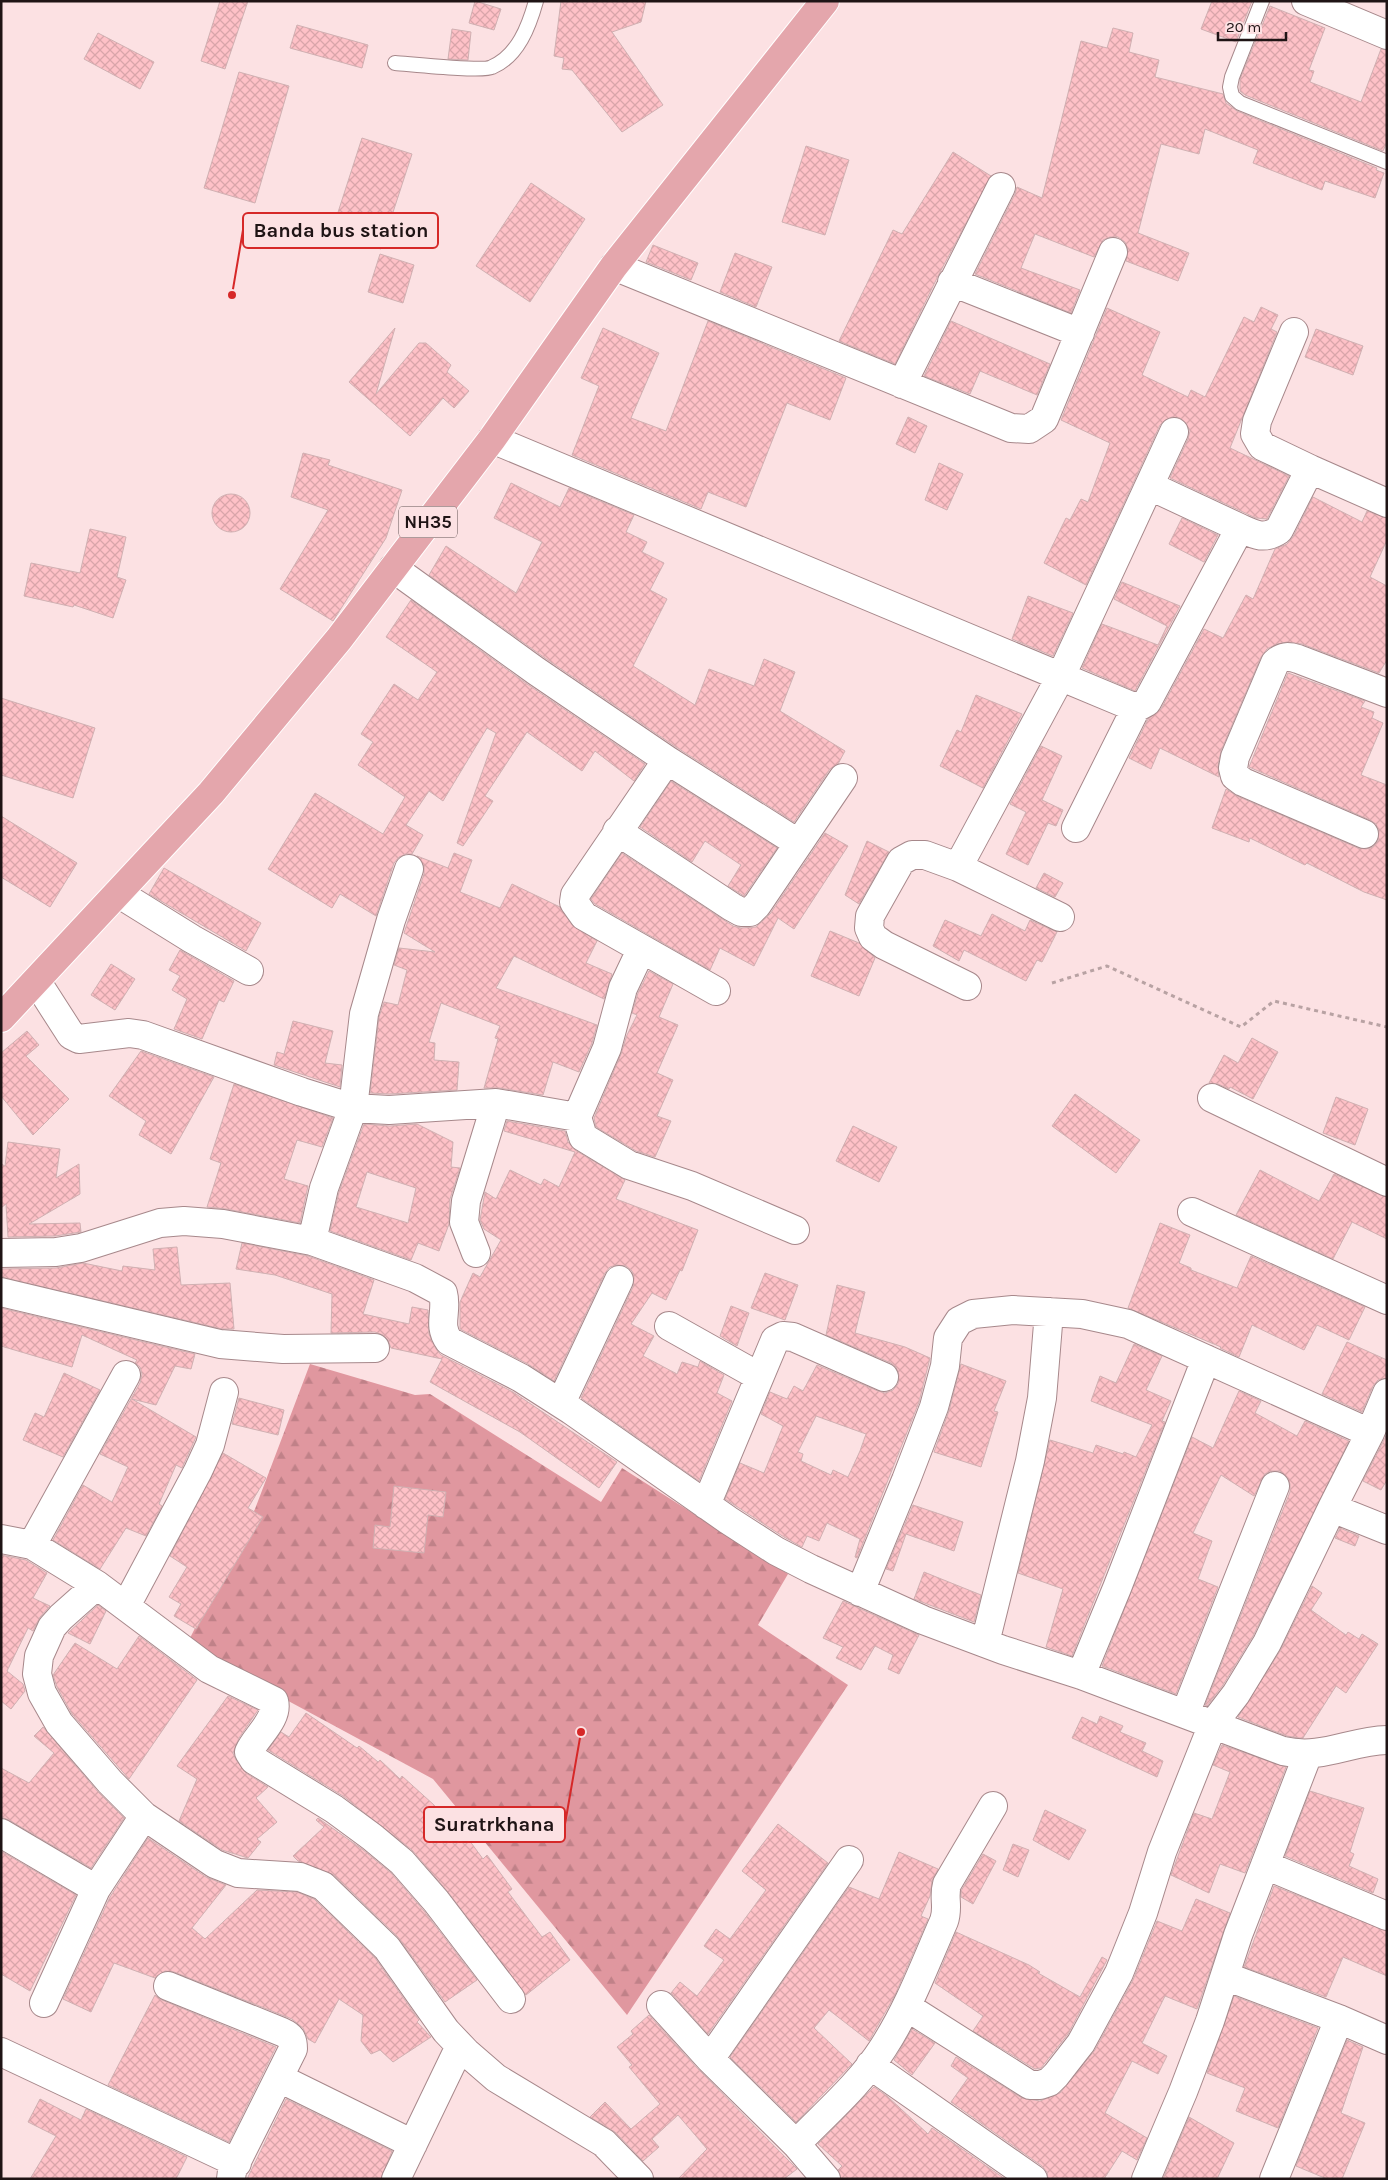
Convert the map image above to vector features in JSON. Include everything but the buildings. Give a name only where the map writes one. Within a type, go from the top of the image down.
[{"type":"highway","name":"NH35","points":[[1,1018],[211,793],[339,639],[492,439],[614,266],[825,1]]},
{"type":"street","points":[[1306,1],[1387,35]]},
{"type":"street","points":[[902,384],[1001,187]]},
{"type":"street","points":[[614,266],[1011,428],[1029,429],[1044,419],[1113,252]]},
{"type":"street","points":[[952,282],[1080,333]]},
{"type":"street","points":[[1294,332],[1258,421],[1255,434],[1262,446],[1387,503]]},
{"type":"street","points":[[958,867],[1061,676],[1174,432]]},
{"type":"street","points":[[492,439],[1136,708]]},
{"type":"street","points":[[1150,486],[1256,536],[1270,536],[1279,530],[1310,469]]},
{"type":"street","points":[[1076,828],[1136,708],[1147,702],[1240,528]]},
{"type":"street","points":[[393,568],[536,671],[666,760],[798,843]]},
{"type":"street","points":[[1364,834],[1243,782],[1235,776],[1233,768],[1234,758],[1275,663],[1280,658],[1289,656],[1387,693]]},
{"type":"street","points":[[666,760],[617,831],[575,896],[574,902],[584,916],[716,991]]},
{"type":"street","points":[[617,831],[742,912],[750,912],[757,905],[843,778]]},
{"type":"street","points":[[967,986],[884,945],[873,937],[869,928],[870,916],[901,860],[912,855],[925,855],[958,867],[1060,917]]},
{"type":"street","points":[[312,1241],[324,1188],[353,1108],[364,1014],[390,920],[409,869]]},
{"type":"street","points":[[118,893],[192,939],[249,971]]},
{"type":"street","points":[[641,950],[622,988],[606,1048],[577,1117],[583,1137],[629,1165],[692,1186],[795,1230]]},
{"type":"street","points":[[36,982],[65,1028],[71,1035],[79,1039],[129,1033],[143,1035],[302,1092],[353,1108],[389,1110],[496,1103],[577,1117]]},
{"type":"street","points":[[1212,1098],[1387,1182]]},
{"type":"street","points":[[476,1253],[464,1222],[466,1201],[496,1103]]},
{"type":"street","points":[[1192,1212],[1387,1300]]},
{"type":"street","points":[[1,1253],[56,1252],[82,1248],[160,1223],[184,1221],[223,1224],[312,1241],[415,1278],[436,1288],[443,1293],[446,1303],[442,1326],[443,1333],[449,1341],[521,1378],[561,1403],[706,1505],[776,1551],[860,1592],[923,1620],[984,1643],[1081,1675],[1283,1751],[1298,1754],[1317,1754],[1387,1740]]},
{"type":"street","points":[[561,1403],[619,1280]]},
{"type":"street","points":[[1,1292],[220,1344],[249,1348],[283,1349],[375,1348]]},
{"type":"street","points":[[860,1592],[934,1407],[945,1366],[948,1338],[959,1321],[973,1314],[1014,1310],[1082,1314],[1128,1324],[1370,1433]]},
{"type":"street","points":[[984,1643],[1030,1461],[1042,1398],[1049,1312]]},
{"type":"street","points":[[669,1326],[758,1376]]},
{"type":"street","points":[[706,1505],[774,1340],[783,1336],[793,1337],[884,1377]]},
{"type":"street","points":[[1081,1675],[1206,1359]]},
{"type":"street","points":[[32,1545],[126,1374]]},
{"type":"street","points":[[126,1606],[210,1445],[224,1392]]},
{"type":"street","points":[[907,2007],[1030,2085],[1040,2085],[1053,2079],[1081,2042],[1120,1973],[1143,1913],[1162,1852],[1213,1724],[1255,1665],[1370,1433],[1387,1393]]},
{"type":"street","points":[[1185,1714],[1275,1486]]},
{"type":"street","points":[[1332,1508],[1387,1530]]},
{"type":"street","points":[[1,1539],[32,1545],[98,1585],[209,1669],[274,1701],[276,1708],[273,1716],[249,1752],[254,1760],[334,1809],[372,1836],[402,1862],[436,1901],[511,1999]]},
{"type":"street","points":[[98,1585],[61,1616],[52,1628],[39,1656],[37,1674],[42,1693],[59,1722],[110,1782],[144,1816],[182,1843],[223,1867],[238,1873],[300,1877],[323,1886],[387,1948],[446,2031],[460,2046],[496,2078],[604,2143],[639,2179]]},
{"type":"street","points":[[1146,2179],[1186,2083],[1265,1865],[1308,1754]]},
{"type":"street","points":[[796,2144],[861,2077],[883,2048],[907,2007],[948,1910],[945,1894],[947,1884],[993,1806]]},
{"type":"street","points":[[44,2003],[96,1889],[144,1816]]},
{"type":"street","points":[[1,1833],[96,1889]]},
{"type":"street","points":[[710,2059],[849,1860]]},
{"type":"street","points":[[1265,1865],[1387,1916]]},
{"type":"street","points":[[1225,1976],[1339,2019],[1387,2040]]},
{"type":"street","points":[[1,2052],[234,2171],[293,2050],[293,2042],[290,2035],[168,1986]]},
{"type":"street","points":[[661,2006],[710,2059],[796,2144],[826,2179]]},
{"type":"street","points":[[1274,2179],[1339,2019]]},
{"type":"street","points":[[396,2179],[460,2046]]},
{"type":"street","points":[[870,2065],[1033,2179]]},
{"type":"street","points":[[279,2078],[413,2144]]},
{"type":"lane","points":[[395,63],[491,68],[513,52],[529,23],[536,1]]},
{"type":"lane","points":[[1262,1],[1232,77],[1230,87],[1232,96],[1240,103],[1387,162]]},
{"type":"path","points":[[1052,983],[1106,966],[1241,1027],[1274,1001],[1387,1027]]},
{"type":"green space","points":[[310,1364],[415,1395],[430,1394],[601,1502],[622,1468],[788,1574],[758,1625],[848,1685],[627,2015],[433,1779],[186,1646],[255,1509]]},
{"type":"place","name":"Banda bus station","points":[[232,295]]},
{"type":"place","name":"Suratrkhana","points":[[581,1732]]}]
